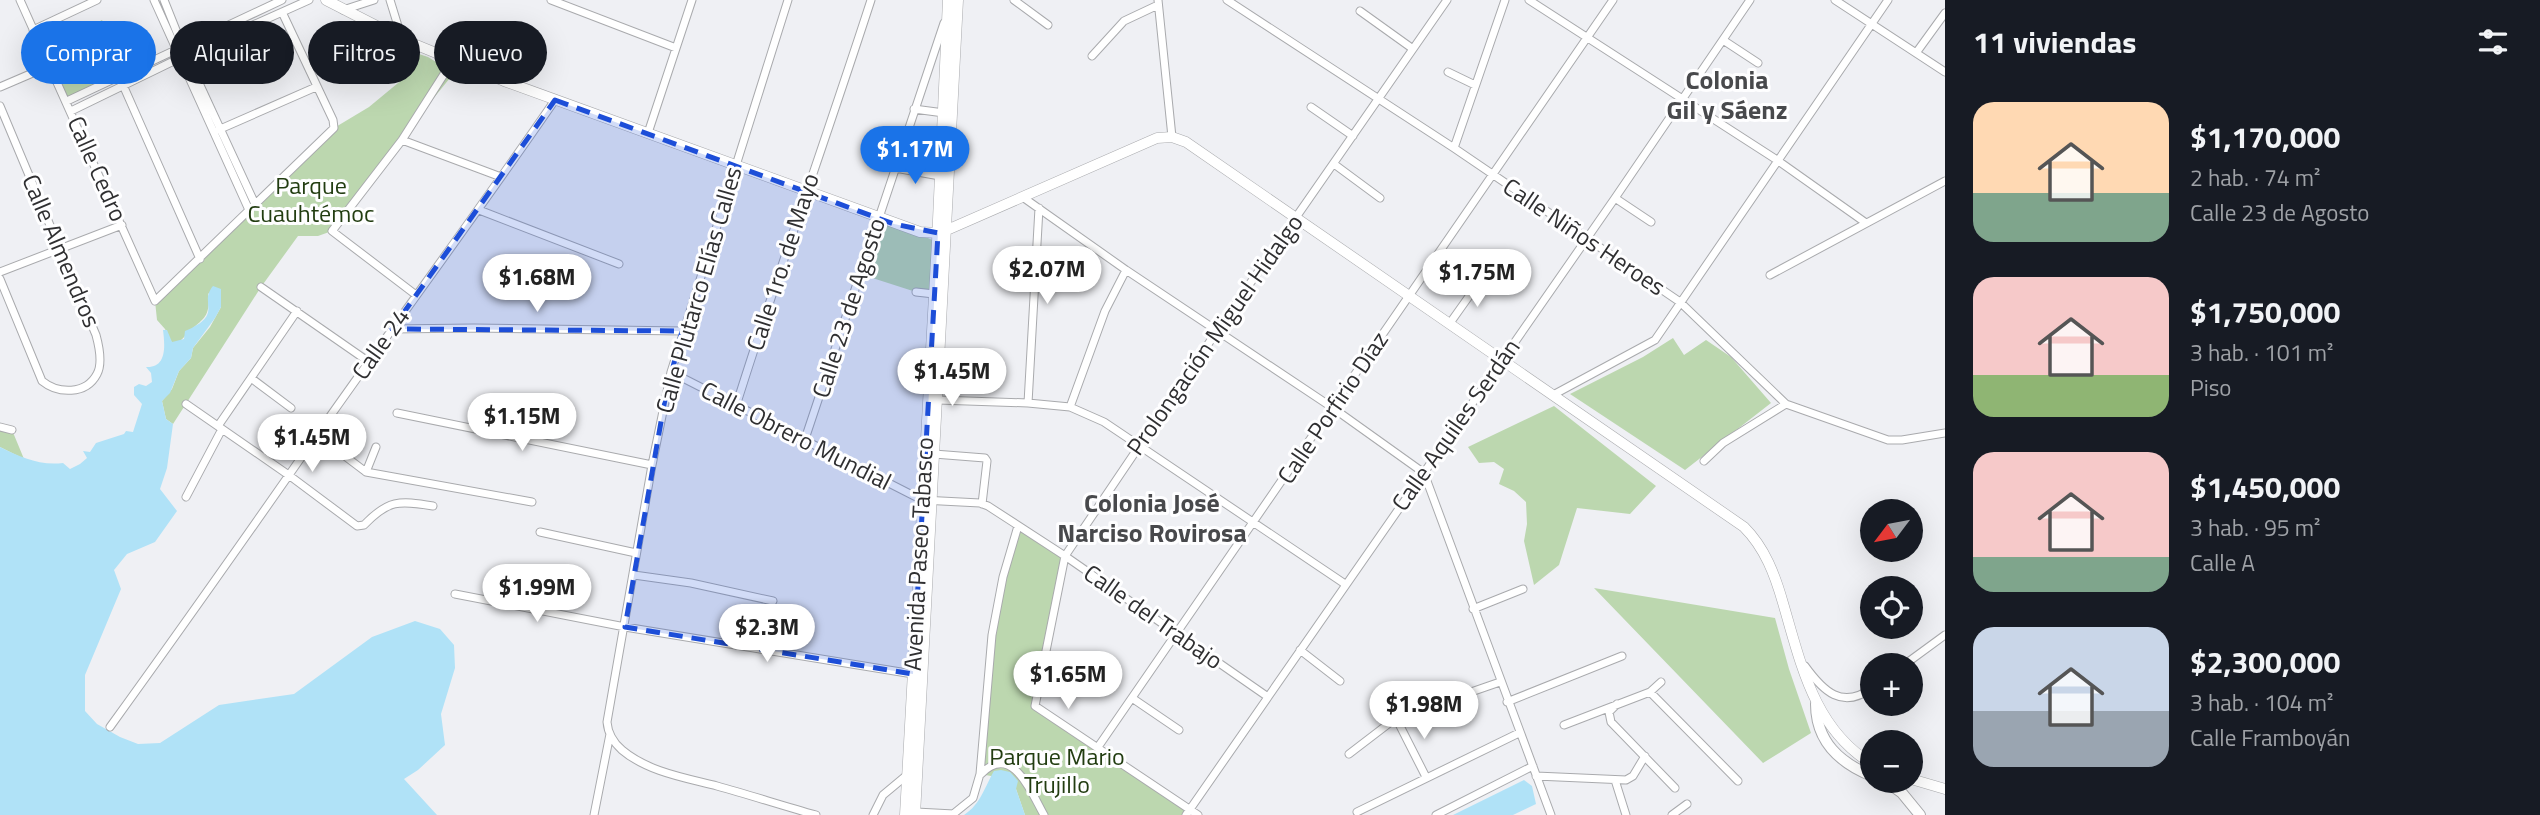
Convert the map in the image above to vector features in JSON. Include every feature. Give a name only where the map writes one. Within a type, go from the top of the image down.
[{"type":"main road","points":[[326,0],[365,21]]},
{"type":"main road","name":"Avenida Paseo Tabasco","points":[[916,813],[934,294],[942,232],[940,176],[948,0]]},
{"type":"main road","name":"Avenida Paseo Tabasco","points":[[905,815],[926,500],[934,454],[938,400],[942,232],[958,0]]},
{"type":"main road","points":[[936,44],[946,56]]},
{"type":"main road","points":[[514,84],[806,189],[910,230],[942,232],[1157,138],[1179,139],[1720,508],[1752,534],[1773,572],[1816,704],[1829,726],[1846,745],[1860,755]]},
{"type":"main road","points":[[1816,704],[1817,724],[1828,746],[1844,761],[1860,770]]},
{"type":"main road","points":[[1923,783],[1945,789]]},
{"type":"main road","points":[[1902,793],[1920,815]]},
{"type":"street","name":"Calle Cedro","points":[[20,0],[29,21]]},
{"type":"street","points":[[52,21],[97,0]]},
{"type":"street","points":[[154,0],[170,31]]},
{"type":"street","points":[[164,0],[170,21]]},
{"type":"street","points":[[236,21],[282,0]]},
{"type":"street","points":[[262,21],[309,0]]},
{"type":"street","points":[[342,10],[374,0]]},
{"type":"street","points":[[390,0],[396,21]]},
{"type":"street","points":[[551,0],[676,48]]},
{"type":"street","points":[[648,133],[692,0]]},
{"type":"street","name":"Calle Plutarco Elías Calles","points":[[594,815],[610,734],[608,713],[671,372],[788,0]]},
{"type":"street","name":"Calle 1ro. de Mayo","points":[[736,405],[871,0]]},
{"type":"street","points":[[1014,0],[1048,25]]},
{"type":"street","name":"Calle Niños Heroes","points":[[1227,0],[1454,148],[1680,302],[1786,404],[1883,439],[1902,440],[1945,433]]},
{"type":"street","name":"Prolongación Miguel Hidalgo","points":[[1198,815],[1188,812],[1034,704],[1065,556],[1217,331],[1447,0]]},
{"type":"street","points":[[1454,148],[1504,2],[1494,0]]},
{"type":"street","points":[[1529,0],[1777,160],[1866,223]]},
{"type":"street","name":"Calle Porfirio Díaz","points":[[1098,747],[1614,0]]},
{"type":"street","name":"Calle Aquiles Serdán","points":[[1188,812],[1615,198],[1749,0]]},
{"type":"street","points":[[1835,0],[1945,72]]},
{"type":"street","points":[[1553,395],[1653,342],[1888,0]]},
{"type":"street","points":[[1092,56],[1124,21],[1158,2],[1172,137]]},
{"type":"street","points":[[1360,11],[1413,49]]},
{"type":"street","points":[[123,85],[200,259],[334,128],[333,120],[282,12]]},
{"type":"street","points":[[1916,53],[1945,13]]},
{"type":"street","name":"Calle 23 de Agosto","points":[[804,442],[947,16]]},
{"type":"street","points":[[1723,40],[1758,63]]},
{"type":"street","points":[[67,101],[170,51]]},
{"type":"street","points":[[71,111],[170,62]]},
{"type":"street","points":[[1448,72],[1475,85]]},
{"type":"street","points":[[0,87],[21,78]]},
{"type":"street","name":"Calle Cedro","points":[[58,84],[155,301],[200,259]]},
{"type":"street","points":[[196,84],[252,207]]},
{"type":"street","points":[[416,295],[332,232],[402,140],[438,84]]},
{"type":"street","points":[[218,130],[316,87]]},
{"type":"street","name":"Calle 24","points":[[110,727],[555,100]]},
{"type":"street","name":"Calle Almendros","points":[[0,107],[96,335],[99,350],[97,374],[90,382],[77,390],[56,390],[40,378],[0,279]]},
{"type":"street","points":[[1311,107],[1353,136]]},
{"type":"street","points":[[914,109],[943,113]]},
{"type":"street","points":[[402,140],[501,177]]},
{"type":"street","points":[[1334,164],[1380,198]]},
{"type":"street","points":[[895,168],[940,176]]},
{"type":"street","points":[[1770,275],[1945,181]]},
{"type":"street","points":[[1024,198],[1424,473],[1551,815]]},
{"type":"street","points":[[1615,198],[1651,222]]},
{"type":"street","points":[[1028,403],[1039,208]]},
{"type":"street","points":[[479,210],[619,264]]},
{"type":"street","points":[[0,272],[122,225]]},
{"type":"street","points":[[1070,407],[1105,311],[1126,270]]},
{"type":"street","points":[[1450,323],[1482,278]]},
{"type":"street","points":[[261,287],[369,362]]},
{"type":"street","points":[[916,292],[934,294]]},
{"type":"street","points":[[186,497],[220,427],[297,311]]},
{"type":"street","points":[[392,329],[682,331]]},
{"type":"street","name":"Calle Obrero Mundial","points":[[671,372],[804,442],[926,500]]},
{"type":"street","points":[[251,378],[291,408]]},
{"type":"street","points":[[938,400],[1070,407],[1104,422],[1345,584]]},
{"type":"street","points":[[186,404],[360,527],[379,510],[399,501],[433,506]]},
{"type":"street","points":[[1704,461],[1723,443],[1786,404]]},
{"type":"street","points":[[397,412],[652,466]]},
{"type":"street","points":[[0,426],[12,430]]},
{"type":"street","points":[[317,435],[366,472],[532,502]]},
{"type":"street","points":[[366,472],[376,447]]},
{"type":"street","points":[[934,454],[985,458],[987,461],[982,504]]},
{"type":"street","name":"Calle del Trabajo","points":[[926,500],[982,504],[1065,556],[1268,697]]},
{"type":"street","points":[[916,813],[953,814],[973,798],[980,774],[992,635],[1003,577],[1018,526]]},
{"type":"street","points":[[540,532],[636,553]]},
{"type":"street","points":[[634,575],[691,583],[773,601]]},
{"type":"street","points":[[1473,609],[1523,589]]},
{"type":"street","points":[[455,594],[625,627],[913,674]]},
{"type":"street","points":[[1920,653],[1945,635]]},
{"type":"street","points":[[1300,650],[1340,681]]},
{"type":"street","points":[[1507,702],[1622,656]]},
{"type":"street","points":[[1800,658],[1817,681],[1835,696],[1854,697],[1860,694]]},
{"type":"street","points":[[1349,754],[1396,718],[1500,682]]},
{"type":"street","points":[[1564,724],[1650,692],[1661,682]]},
{"type":"street","points":[[1650,692],[1738,781]]},
{"type":"street","points":[[1132,698],[1179,730]]},
{"type":"street","points":[[1617,704],[1610,710],[1610,720],[1675,788]]},
{"type":"street","points":[[1396,718],[1426,778]]},
{"type":"street","points":[[1357,811],[1519,733]]},
{"type":"street","points":[[610,734],[615,743],[628,754],[674,776],[816,815]]},
{"type":"street","points":[[1536,776],[1629,779],[1645,756]]},
{"type":"street","points":[[980,774],[995,764],[1013,767],[1024,779],[1044,815]]},
{"type":"street","points":[[1436,815],[1533,766]]},
{"type":"street","points":[[873,815],[883,795],[907,775]]},
{"type":"street","points":[[1615,780],[1626,815]]},
{"type":"street","points":[[1672,815],[1687,804]]},
{"type":"highlighted area","points":[[555,100],[894,224],[938,233],[913,674],[625,627],[665,399],[682,331],[392,329]]},
{"type":"green space","name":"Parque Cuauhtémoc","points":[[420,54],[434,61],[434,84],[445,84],[390,152],[332,231],[318,236],[298,236],[261,287],[173,424],[166,419],[162,401],[221,307],[208,293],[207,314],[181,340],[172,343],[157,320],[155,301],[334,128],[369,107],[397,84],[420,84]]},
{"type":"green space","points":[[62,84],[98,84],[69,99]]},
{"type":"green space","points":[[880,217],[937,242],[934,294],[916,292],[860,274]]},
{"type":"green space","points":[[1673,338],[1684,355],[1706,340],[1731,357],[1771,403],[1685,470],[1570,394],[1643,357]]},
{"type":"green space","points":[[1554,406],[1656,486],[1630,514],[1577,508],[1559,565],[1534,585],[1524,541],[1527,524],[1526,502],[1514,491],[1499,484],[1504,469],[1494,462],[1479,463],[1468,447]]},
{"type":"green space","points":[[0,426],[12,430],[24,459],[0,447]]},
{"type":"green space","name":"Parque Mario Trujillo","points":[[1018,526],[1065,556],[1034,701],[1190,809],[1186,815],[1025,815],[1016,789],[991,776],[980,774],[992,635]]},
{"type":"green space","points":[[1594,588],[1775,618],[1811,733],[1763,763]]},
{"type":"water","points":[[213,286],[221,289],[221,307],[193,348],[191,358],[179,371],[170,393],[162,401],[166,419],[173,424],[167,468],[160,489],[177,511],[155,542],[127,554],[114,570],[121,589],[85,675],[85,711],[97,724],[120,737],[138,744],[160,743],[219,705],[294,694],[372,637],[415,621],[440,629],[454,645],[455,668],[441,714],[445,745],[404,779],[437,815],[0,815],[0,447],[38,462],[63,463],[70,469],[87,458],[83,451],[90,452],[96,443],[126,431],[133,432],[142,404],[134,395],[134,387],[139,384],[146,386],[152,382],[151,373],[146,367],[158,364],[161,360],[164,349],[163,330],[167,330],[172,342],[184,339],[185,331],[197,325],[207,314],[209,292]]},
{"type":"water","points":[[994,771],[1010,772],[1018,781],[1016,789],[1025,815],[964,815],[979,800]]},
{"type":"water","points":[[1524,780],[1532,786],[1536,804],[1513,815],[1453,815]]},
{"type":"district","name":"Colonia Gil y Sáenz","points":[[1727,95]]},
{"type":"district","name":"Colonia José Narciso Rovirosa","points":[[1152,518]]}]
